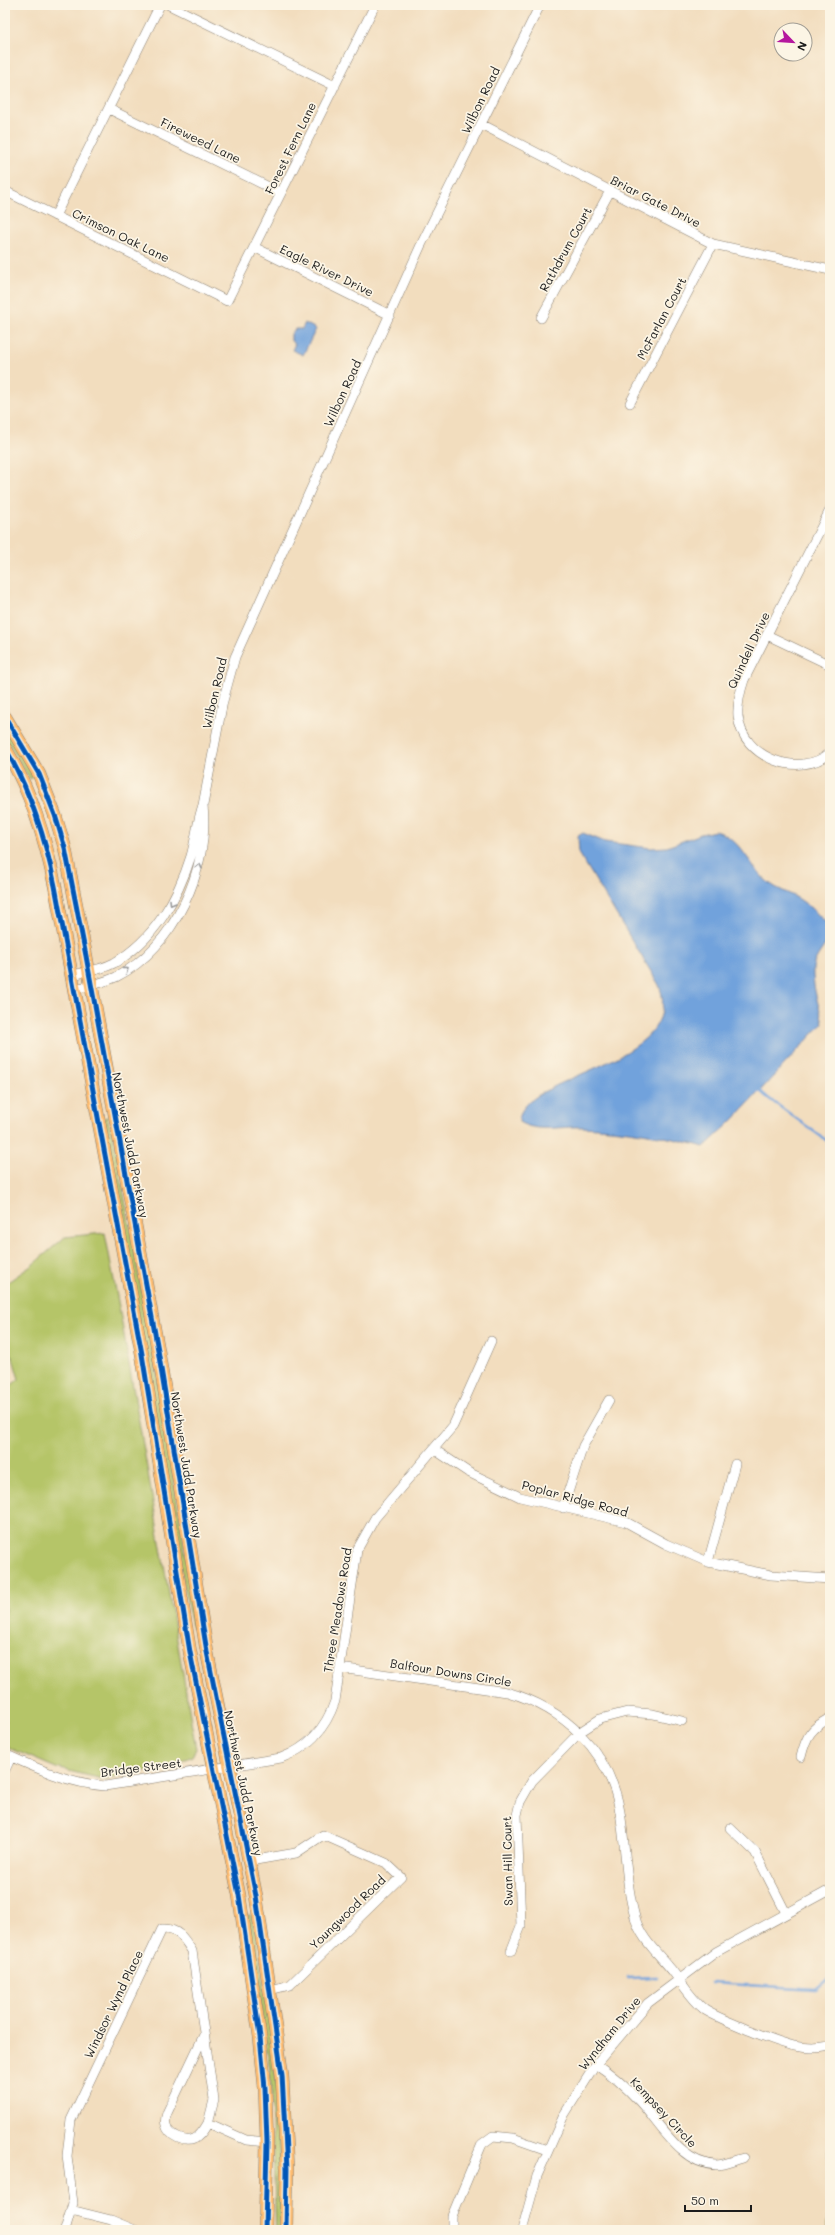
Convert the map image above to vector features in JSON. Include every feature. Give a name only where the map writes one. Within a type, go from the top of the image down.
[{"type":"highway","name":"Northwest Judd Parkway","points":[[5,717],[39,774],[55,815],[65,848],[91,986],[158,1350],[207,1652],[250,1861],[270,1990],[284,2102],[287,2169],[286,2230]]},
{"type":"highway","points":[[5,748],[29,793],[42,828],[52,868],[142,1354],[190,1652],[238,1888],[260,2037],[265,2095],[267,2142],[266,2230]]},
{"type":"street","points":[[55,216],[160,5]]},
{"type":"street","points":[[169,5],[334,86]]},
{"type":"street","name":"Forest Fern Lane","points":[[227,301],[375,5]]},
{"type":"street","name":"Wilbon Road","points":[[72,975],[88,972],[113,963],[131,951],[153,929],[168,909],[178,890],[188,865],[198,820],[203,805],[223,701],[235,657],[421,245],[540,5]]},
{"type":"street","name":"Fireweed Lane","points":[[109,109],[281,193]]},
{"type":"street","name":"Briar Gate Drive","points":[[481,124],[713,244],[830,270]]},
{"type":"street","name":"Crimson Oak Lane","points":[[5,191],[227,301]]},
{"type":"street","name":"Rathdrum Court","points":[[541,318],[610,191]]},
{"type":"street","name":"McFarlan Court","points":[[630,403],[713,244]]},
{"type":"street","name":"Eagle River Drive","points":[[254,247],[390,315]]},
{"type":"street","name":"Quindell Drive","points":[[830,510],[744,680],[738,697],[738,717],[746,738],[763,755],[782,764],[800,765],[824,758],[830,753]]},
{"type":"street","points":[[767,635],[830,666]]},
{"type":"street","name":"Wilbon Road","points":[[75,989],[91,986],[116,977],[126,971],[157,944],[176,919],[188,897],[199,866],[205,820],[203,805]]},
{"type":"street","name":"Three Meadows Road","points":[[214,1769],[281,1758],[291,1754],[314,1738],[330,1715],[335,1701],[357,1550],[375,1518],[435,1450],[453,1426],[491,1341]]},
{"type":"street","points":[[563,1508],[583,1446],[609,1400]]},
{"type":"street","name":"Poplar Ridge Road","points":[[435,1450],[468,1472],[520,1497],[626,1522],[666,1544],[708,1562],[771,1575],[830,1579]]},
{"type":"street","points":[[708,1562],[735,1464]]},
{"type":"street","name":"Balfour Downs Circle","points":[[340,1668],[507,1692],[542,1705],[580,1732],[602,1760],[616,1794],[620,1811],[631,1902],[638,1926],[651,1946],[679,1979],[694,2000],[718,2017],[790,2046],[810,2049],[830,2046]]},
{"type":"street","name":"Swan Hill Court","points":[[511,1951],[521,1926],[516,1830],[520,1802],[532,1780],[580,1732],[600,1719],[628,1712],[682,1721]]},
{"type":"street","points":[[801,1756],[806,1739],[818,1725],[830,1718]]},
{"type":"street","points":[[5,1770],[8,1755]]},
{"type":"street","name":"Bridge Street","points":[[8,1755],[60,1778],[84,1784],[105,1786],[214,1769]]},
{"type":"street","points":[[730,1828],[755,1852],[786,1913]]},
{"type":"street","name":"Youngwood Road","points":[[250,1861],[296,1853],[323,1835],[386,1863],[401,1877],[290,1985],[270,1990]]},
{"type":"street","name":"Wyndham Drive","points":[[522,2230],[537,2176],[547,2150],[564,2115],[596,2064],[648,2003],[716,1952],[830,1890]]},
{"type":"street","name":"Windsor Wynd Place","points":[[71,2210],[73,2203],[67,2156],[71,2120],[162,1929],[171,1928],[178,1932],[192,1951],[214,2100],[208,2123],[202,2132],[194,2139],[184,2140],[172,2135],[166,2125],[167,2113],[204,2035]]},
{"type":"street","name":"Kempsey Circle","points":[[596,2064],[613,2075],[641,2103],[673,2143],[693,2160],[717,2165],[743,2158]]},
{"type":"street","points":[[208,2123],[246,2140],[267,2142]]},
{"type":"street","points":[[452,2230],[452,2216],[482,2144],[493,2136],[513,2138],[547,2150]]},
{"type":"street","points":[[65,2230],[71,2210],[111,2220],[135,2230]]},
{"type":"green space","points":[[5,726],[34,777],[30,779],[5,738]]},
{"type":"green space","points":[[107,1117],[114,1140],[156,1369],[197,1626],[193,1628],[188,1608],[104,1118]]},
{"type":"green space","points":[[105,1233],[196,1749],[192,1756],[170,1767],[103,1779],[56,1768],[5,1746],[5,1390],[19,1379],[10,1349],[5,1340],[5,1284],[31,1266],[65,1237]]},
{"type":"green space","points":[[247,1915],[251,1915],[256,1935],[275,2060],[280,2134],[281,2230],[276,2230],[270,2071]]},
{"type":"green space","points":[[830,2083],[830,2230],[827,2230]]},
{"type":"water","points":[[305,323],[316,329],[303,355],[292,350],[295,344],[291,341],[291,334],[295,329],[302,329]]},
{"type":"water","points":[[715,831],[724,834],[731,839],[744,853],[762,877],[769,883],[803,902],[815,911],[829,926],[829,937],[817,957],[813,968],[815,989],[823,1023],[731,1122],[704,1147],[674,1139],[629,1131],[582,1127],[542,1128],[519,1122],[526,1106],[544,1092],[628,1051],[650,1034],[662,1012],[659,985],[579,853],[578,836],[583,833],[605,842],[651,848],[667,847],[701,834]]},
{"type":"waterway","points":[[759,1090],[830,1143]]},
{"type":"waterway","points":[[628,1978],[657,1977]]},
{"type":"waterway","points":[[711,1983],[816,1989],[830,1977]]},
{"type":"cycle path","points":[[5,717],[39,774],[55,815],[65,848],[86,956],[158,1350],[207,1652],[256,1896],[282,2075],[287,2169],[286,2230]]},
{"type":"cycle path","points":[[5,748],[30,798],[42,832],[55,886],[142,1354],[190,1652],[239,1895],[260,2037],[265,2088],[267,2142],[265,2230]]}]
